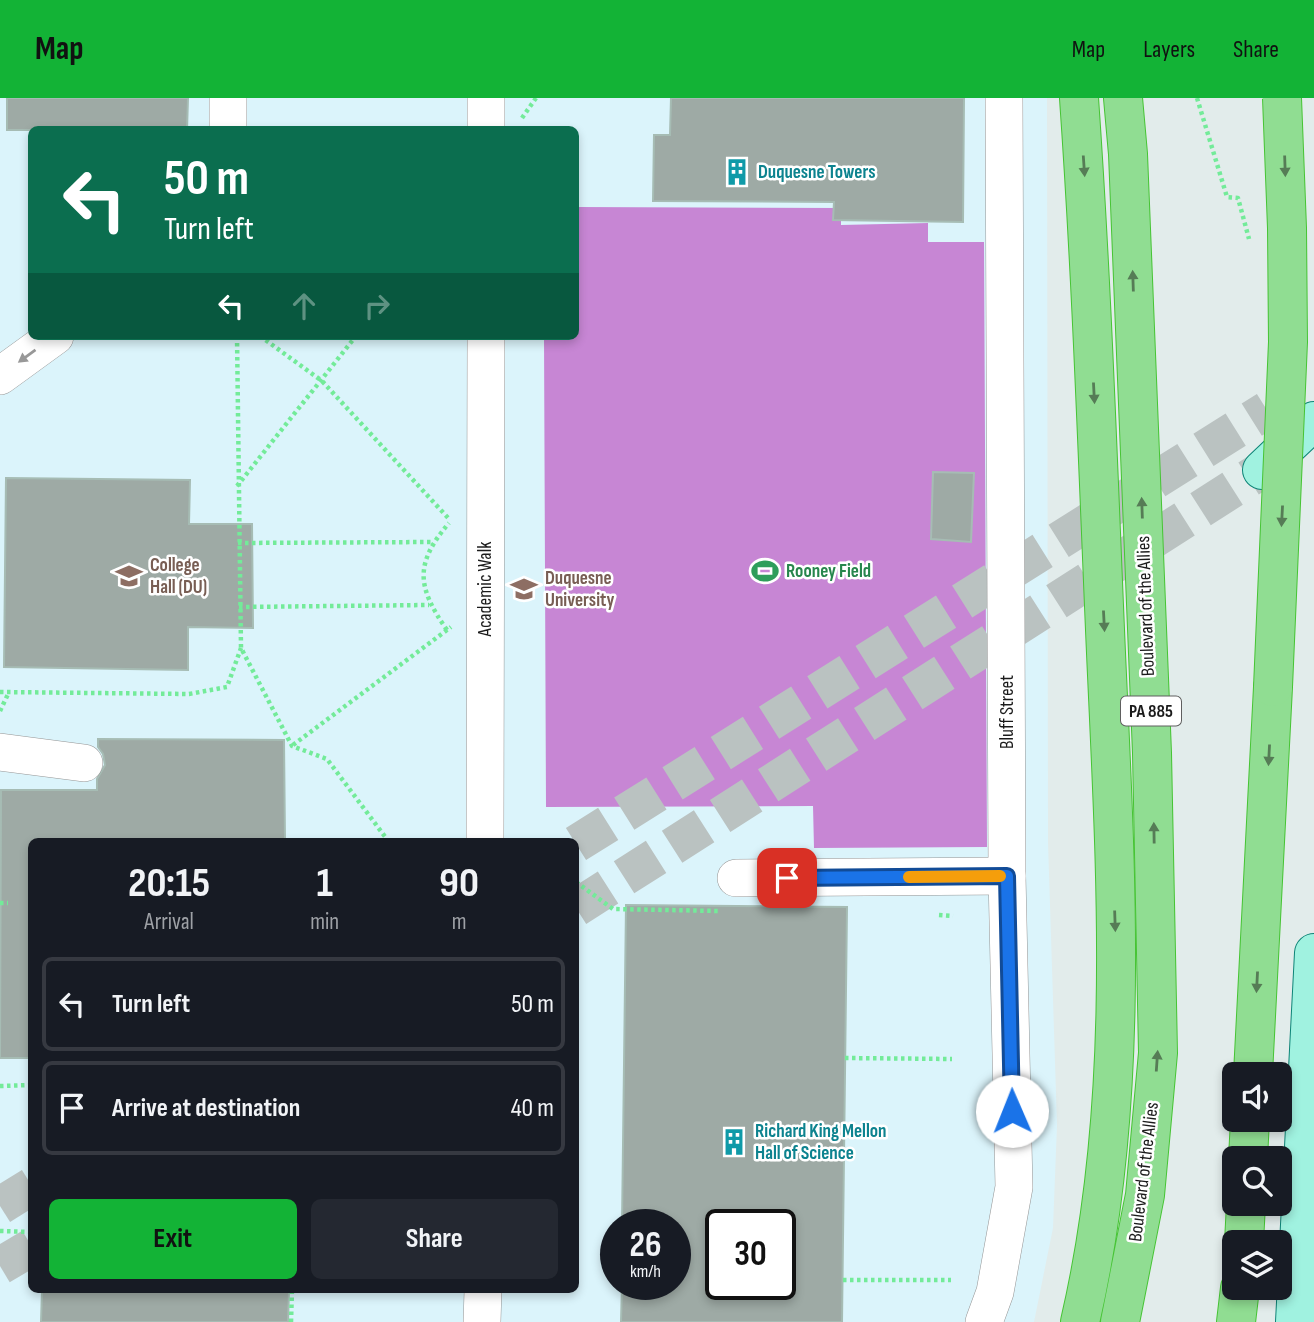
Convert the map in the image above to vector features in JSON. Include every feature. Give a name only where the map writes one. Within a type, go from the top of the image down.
[{"type":"highway","name":"Boulevard of the Allies","points":[[1079,98],[1109,722],[1117,1000],[1110,1137],[1089,1285],[1080,1322]]},
{"type":"highway","name":"Boulevard of the Allies","points":[[1120,1322],[1145,1195],[1158,1053],[1152,753],[1128,155],[1123,98]]},
{"type":"highway","points":[[1253,1062],[1288,342],[1282,98]]},
{"type":"highway","points":[[1236,1322],[1239,1300]]},
{"type":"main road","points":[[1267,411],[1314,400]]},
{"type":"main road","points":[[1262,470],[1314,421]]},
{"type":"main road","points":[[1295,1322],[1314,953]]},
{"type":"street","points":[[228,98],[228,126]]},
{"type":"street","points":[[486,98],[486,126]]},
{"type":"street","name":"Bluff Street","points":[[984,1322],[995,1292],[1014,1187],[1007,876],[1004,98]]},
{"type":"street","points":[[0,376],[50,340]]},
{"type":"street","name":"Academic Walk","points":[[485,838],[486,340]]},
{"type":"street","points":[[0,752],[84,763]]},
{"type":"street","points":[[736,878],[1007,876]]},
{"type":"street","points":[[482,1322],[483,1293]]},
{"type":"path","points":[[1198,98],[1227,197],[1238,198],[1252,252]]},
{"type":"path","points":[[0,692],[189,694],[227,687],[241,648],[237,340]]},
{"type":"path","points":[[266,340],[322,381],[450,521],[485,577],[447,630],[292,746]]},
{"type":"path","points":[[237,486],[353,340]]},
{"type":"path","points":[[447,630],[429,605],[422,576],[432,542],[450,521]]},
{"type":"path","points":[[238,543],[432,542]]},
{"type":"path","points":[[239,607],[429,605]]},
{"type":"path","points":[[241,648],[292,746],[327,759],[386,838]]},
{"type":"path","points":[[0,711],[9,692]]},
{"type":"path","points":[[579,884],[613,909]]},
{"type":"path","points":[[0,903],[8,903]]},
{"type":"path","points":[[845,1058],[952,1059]]},
{"type":"path","points":[[0,1086],[28,1085]]},
{"type":"path","points":[[0,1231],[28,1232]]},
{"type":"path","points":[[843,1280],[951,1280]]},
{"type":"path","points":[[291,1322],[292,1293]]},
{"type":"shaded area","name":"Duquesne University","points":[[0,98],[1047,98],[1048,842],[1057,1125],[1053,1228],[1034,1322],[0,1322]]},
{"type":"shaded area","name":"Rooney Field","points":[[579,207],[841,208],[841,225],[928,223],[928,242],[984,242],[987,847],[814,848],[813,806],[546,807],[544,340],[579,340]]},
{"type":"building","points":[[7,98],[188,98],[187,126],[28,126],[28,130],[7,130]]},
{"type":"building","name":"Duquesne Towers","points":[[671,98],[964,98],[963,222],[833,220],[834,202],[653,201],[654,135],[670,135]]},
{"type":"building","points":[[933,472],[974,473],[971,542],[931,539]]},
{"type":"building","name":"College Hall (DU)","points":[[6,478],[190,480],[189,524],[252,524],[253,628],[188,627],[188,670],[4,667]]},
{"type":"building","points":[[98,739],[284,740],[285,838],[28,838],[28,1058],[0,1058],[1,790],[97,790],[97,779],[105,765],[103,754],[98,747]]},
{"type":"building","name":"Richard King Mellon Hall of Science","points":[[626,905],[847,907],[842,1322],[621,1322],[622,1300],[691,1300],[691,1209],[622,1209]]},
{"type":"building","points":[[42,1293],[289,1293],[288,1322],[41,1322]]},
{"type":"tunnel","points":[[579,842],[1267,410]]},
{"type":"tunnel","points":[[579,906],[1262,470]]},
{"type":"tunnel","points":[[0,1206],[28,1188]]},
{"type":"tunnel","points":[[0,1266],[28,1249]]},
{"type":"slow traffic","points":[[909,877],[1000,876]]},
{"type":"place","name":"Duquesne Towers","points":[[737,172]]},
{"type":"place","name":"Rooney Field","points":[[765,571]]},
{"type":"place","name":"College Hall (DU)","points":[[129,576]]},
{"type":"place","name":"Duquesne University","points":[[524,589]]},
{"type":"place","name":"Richard King Mellon Hall of Science","points":[[734,1142]]},
{"type":"route","points":[[787,878],[1007,876],[1012,1111]]}]
